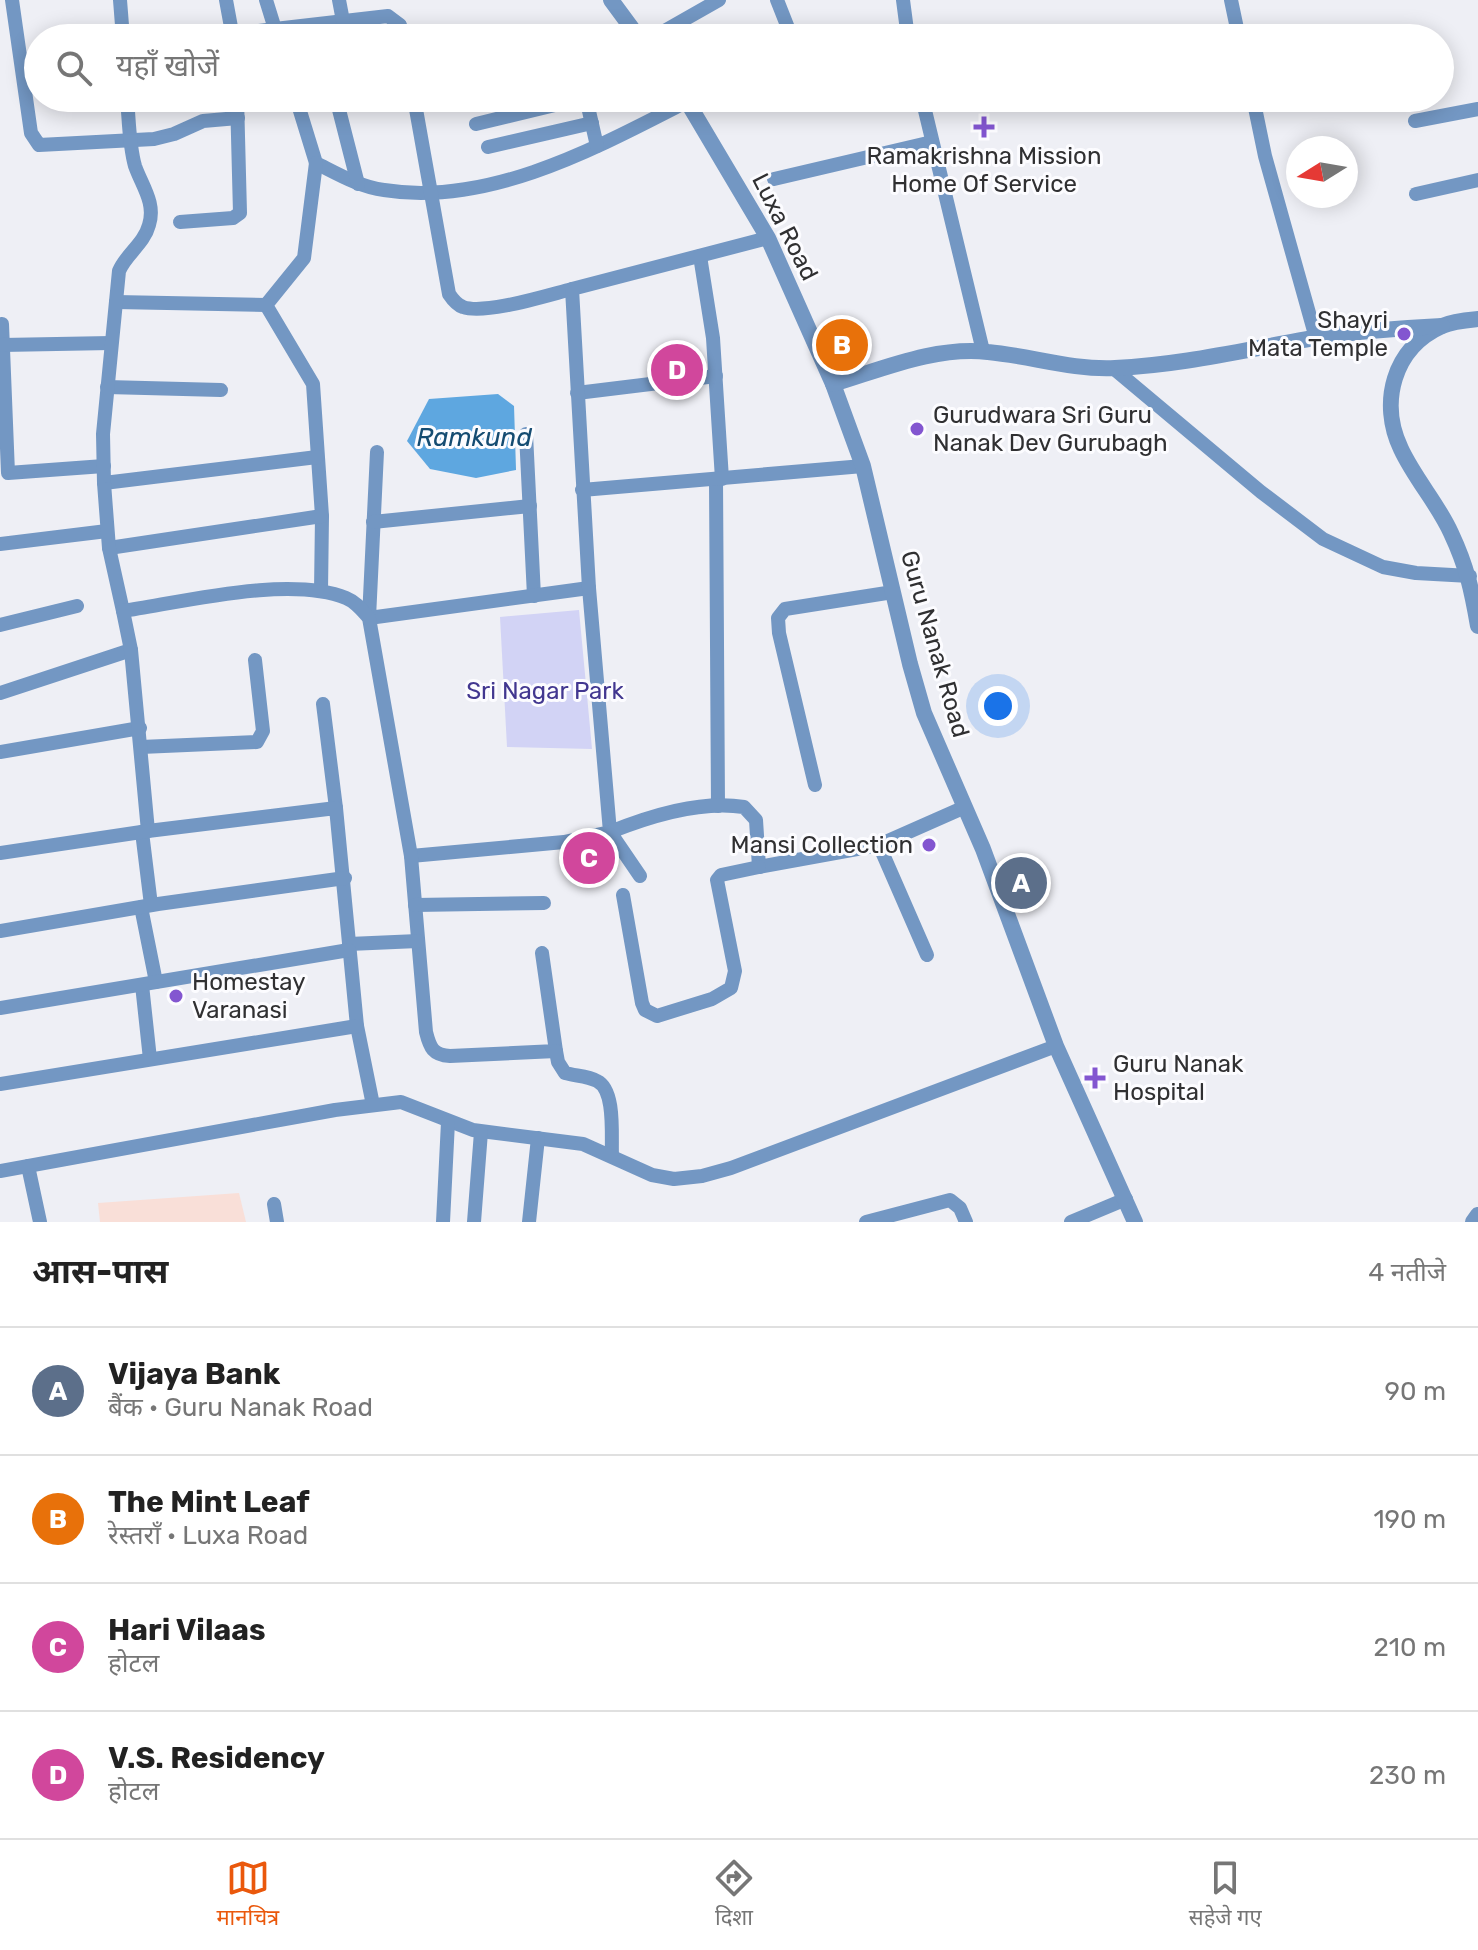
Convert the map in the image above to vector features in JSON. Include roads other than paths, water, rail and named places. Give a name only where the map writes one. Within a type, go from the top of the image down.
[{"type":"street","points":[[12,0],[24,84]]},
{"type":"street","points":[[120,0],[122,24]]},
{"type":"street","points":[[226,0],[230,24]]},
{"type":"street","points":[[266,0],[274,24]]},
{"type":"street","points":[[339,0],[343,21]]},
{"type":"street","points":[[611,0],[629,24]]},
{"type":"street","points":[[677,24],[719,0]]},
{"type":"street","points":[[777,0],[786,24]]},
{"type":"street","points":[[903,0],[906,24]]},
{"type":"street","points":[[1231,0],[1236,24]]},
{"type":"street","points":[[326,24],[388,16],[399,24]]},
{"type":"street","points":[[1415,121],[1478,109]]},
{"type":"street","points":[[28,112],[31,133],[39,145],[131,141],[167,136],[203,121],[238,118]]},
{"type":"street","points":[[128,112],[135,166],[151,208],[145,235],[124,259],[119,271],[107,387],[104,483],[109,548],[131,650],[140,728],[150,1059]]},
{"type":"street","points":[[180,222],[233,218],[240,213],[238,112]]},
{"type":"street","points":[[266,305],[304,258],[316,163],[300,112]]},
{"type":"street","points":[[340,112],[358,184]]},
{"type":"street","points":[[416,112],[449,294],[462,307],[487,308],[572,289],[768,238]]},
{"type":"street","points":[[476,124],[526,112]]},
{"type":"street","points":[[589,112],[597,146]]},
{"type":"street","points":[[316,163],[358,184],[383,190],[431,194],[514,177],[574,157],[663,112]]},
{"type":"street","name":"Luxa Road","points":[[693,112],[768,238],[833,384]]},
{"type":"street","points":[[925,112],[983,351]]},
{"type":"street","points":[[1256,112],[1265,156],[1316,338]]},
{"type":"street","points":[[488,147],[592,123]]},
{"type":"street","points":[[774,179],[932,142]]},
{"type":"street","points":[[1416,194],[1478,180]]},
{"type":"street","points":[[700,256],[711,315],[716,376],[719,479],[718,806]]},
{"type":"street","points":[[572,289],[582,490],[610,832],[640,876]]},
{"type":"street","points":[[116,302],[266,305]]},
{"type":"street","points":[[266,305],[313,384],[322,516],[321,591]]},
{"type":"street","points":[[833,384],[935,354],[983,351],[1073,367],[1113,368],[1240,353],[1360,331],[1442,326],[1470,320]]},
{"type":"street","points":[[2,324],[4,474],[104,466]]},
{"type":"street","points":[[1442,326],[1401,359],[1391,385],[1391,413],[1400,448],[1450,530],[1470,576],[1478,626]]},
{"type":"street","points":[[2,345],[111,343]]},
{"type":"street","points":[[1113,368],[1261,492],[1323,539],[1383,567],[1416,573],[1470,576]]},
{"type":"street","points":[[577,393],[716,376]]},
{"type":"street","name":"Guru Nanak Road","points":[[833,384],[863,466],[924,713],[1007,909],[1056,1046],[1135,1222]]},
{"type":"street","points":[[107,387],[221,390]]},
{"type":"street","points":[[526,434],[534,596]]},
{"type":"street","points":[[377,452],[369,618],[411,856],[426,1032],[432,1052],[438,1055],[556,1051]]},
{"type":"street","points":[[104,483],[317,457]]},
{"type":"street","points":[[582,490],[863,466]]},
{"type":"street","points":[[373,522],[530,506]]},
{"type":"street","points":[[109,548],[322,516]]},
{"type":"street","points":[[0,544],[107,531]]},
{"type":"street","points":[[369,618],[589,588]]},
{"type":"street","points":[[123,611],[264,591],[321,591],[357,604],[369,618]]},
{"type":"street","points":[[815,785],[778,618],[785,609],[893,592]]},
{"type":"street","points":[[0,625],[77,606]]},
{"type":"street","points":[[0,693],[131,650]]},
{"type":"street","points":[[141,747],[257,742],[263,731],[255,660]]},
{"type":"street","points":[[323,704],[345,878],[357,1026],[373,1105]]},
{"type":"street","points":[[0,752],[140,728]]},
{"type":"street","points":[[411,856],[564,842],[610,832],[661,814],[718,806],[744,807],[756,820],[759,867]]},
{"type":"street","points":[[623,895],[642,1003],[650,1015],[657,1016],[712,999],[731,988],[735,971],[717,880],[721,875],[879,845],[965,807]]},
{"type":"street","points":[[0,853],[145,831],[336,808]]},
{"type":"street","points":[[879,845],[927,955]]},
{"type":"street","points":[[0,931],[146,906],[345,878]]},
{"type":"street","points":[[415,905],[544,903]]},
{"type":"street","points":[[0,1008],[349,947],[418,941]]},
{"type":"street","points":[[542,953],[558,1062],[565,1073],[595,1080],[605,1087],[610,1104],[612,1155]]},
{"type":"street","points":[[0,1084],[357,1026]]},
{"type":"street","points":[[0,1171],[401,1102],[481,1132],[583,1144],[652,1175],[674,1179],[702,1176],[731,1168],[1056,1046]]},
{"type":"street","points":[[443,1222],[448,1122]]},
{"type":"street","points":[[474,1222],[481,1132]]},
{"type":"street","points":[[529,1222],[538,1138]]},
{"type":"street","points":[[28,1166],[40,1222]]},
{"type":"street","points":[[1071,1222],[1126,1199]]},
{"type":"street","points":[[866,1222],[885,1220],[950,1200],[960,1208],[966,1222]]},
{"type":"street","points":[[274,1204],[277,1222]]},
{"type":"street","points":[[1473,1222],[1478,1215]]},
{"type":"water","name":"Ramkund","points":[[498,394],[514,406],[516,470],[476,478],[430,469],[407,441],[429,399]]},
{"type":"place","name":"Ramakrishna Mission Home Of Service","points":[[984,127]]},
{"type":"place","name":"Shayri Mata Temple","points":[[1404,334]]},
{"type":"place","name":"The Mint Leaf","points":[[842,345]]},
{"type":"place","name":"V.S. Residency","points":[[677,370]]},
{"type":"place","name":"Gurudwara Sri Guru Nanak Dev Gurubagh","points":[[917,429]]},
{"type":"place","name":"Mansi Collection","points":[[929,845]]},
{"type":"place","name":"Hari Vilaas","points":[[589,858]]},
{"type":"place","name":"Vijaya Bank","points":[[1021,883]]},
{"type":"place","name":"Homestay Varanasi","points":[[176,996]]},
{"type":"place","name":"Guru Nanak Hospital","points":[[1095,1078]]},
{"type":"park label","name":"Sri Nagar Park","points":[[545,691]]}]
